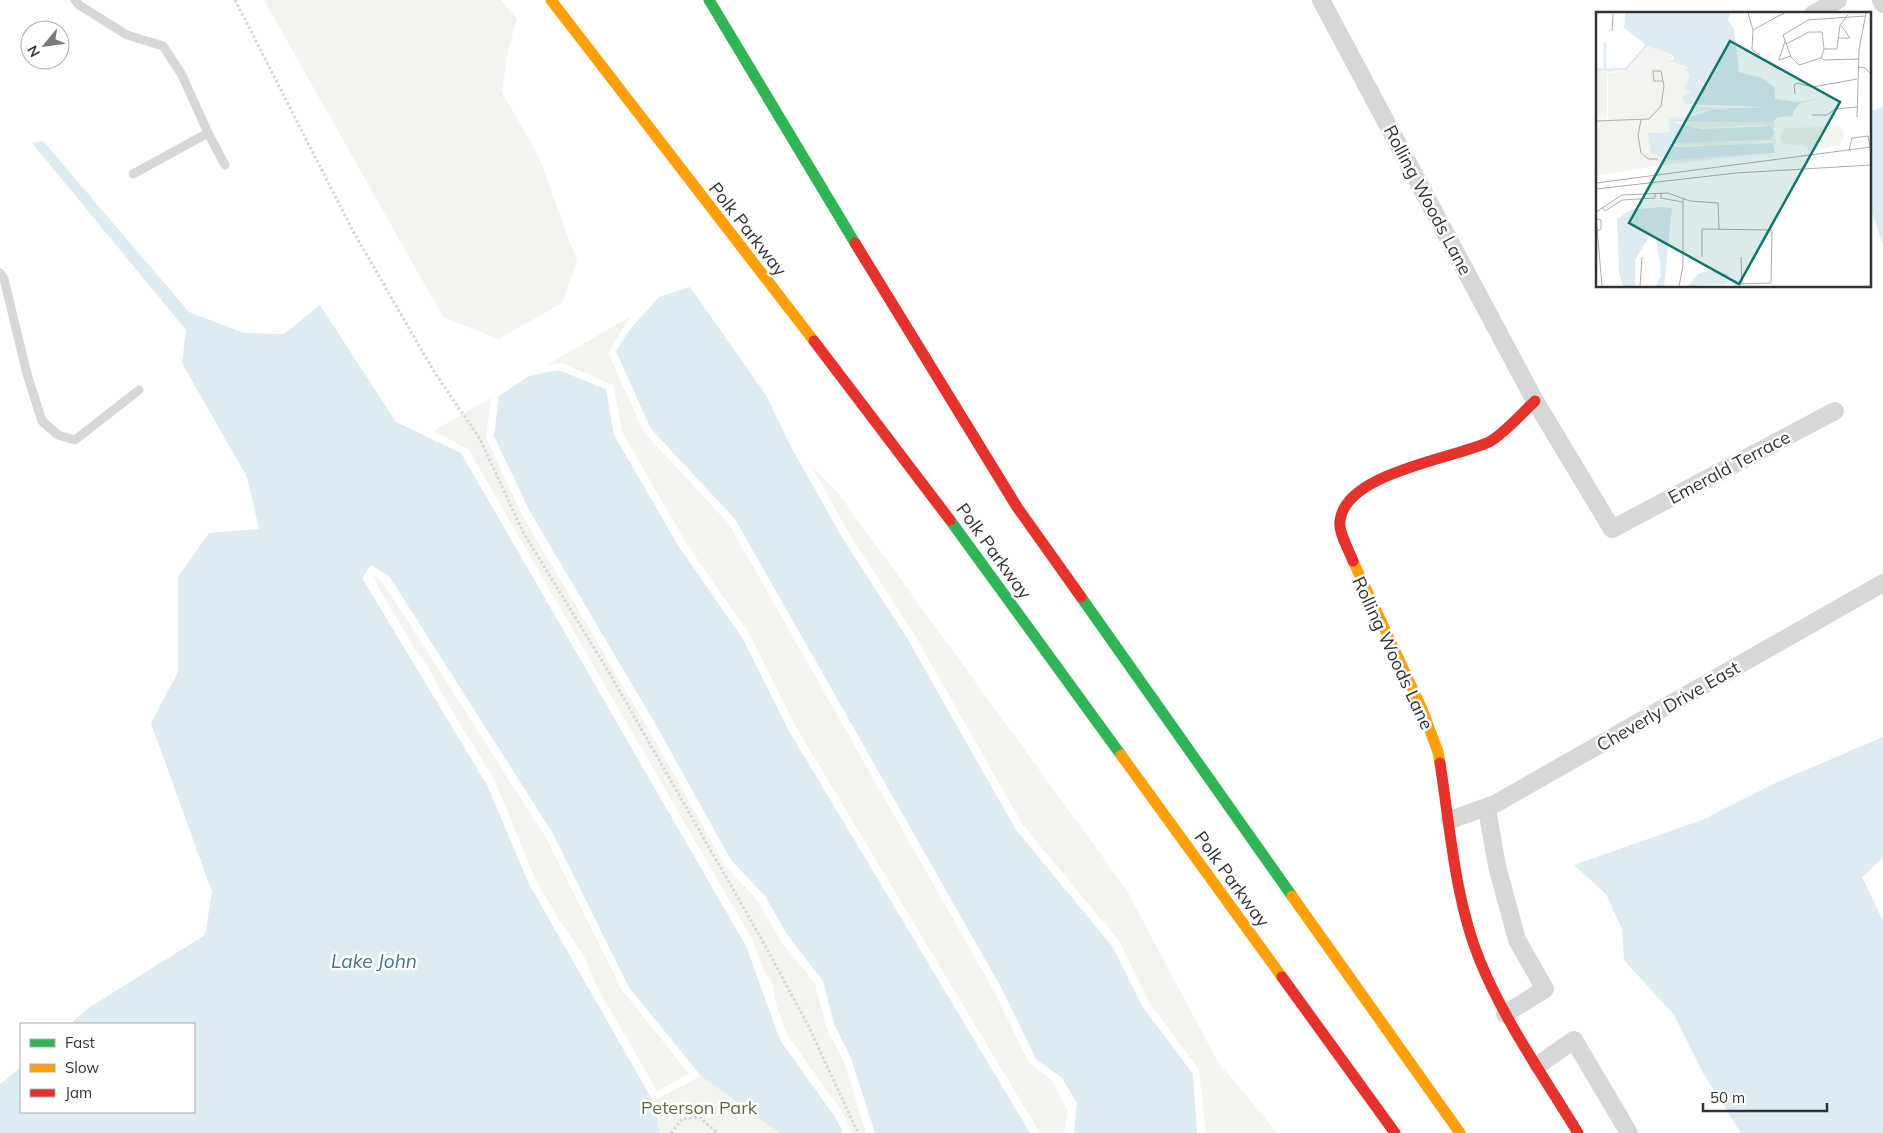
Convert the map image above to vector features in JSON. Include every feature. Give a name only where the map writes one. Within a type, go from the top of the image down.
[{"type":"main road","name":"Polk Parkway","points":[[551,0],[924,484],[1394,1133]]},
{"type":"main road","points":[[709,0],[1017,507],[1460,1133]]},
{"type":"main road","name":"Rolling Woods Lane","points":[[1534,401],[1491,440],[1380,479],[1354,494],[1343,508],[1339,523],[1356,570],[1425,718],[1438,752],[1456,868],[1470,932],[1479,960],[1506,1014],[1578,1133]]},
{"type":"street","name":"Rolling Woods Lane","points":[[1321,0],[1534,401],[1612,530],[1622,524]]},
{"type":"street","points":[[1817,12],[1838,0]]},
{"type":"street","points":[[1881,0],[1883,4]]},
{"type":"street","name":"Emerald Terrace","points":[[1622,524],[1835,411]]},
{"type":"street","name":"Cheverly Drive East","points":[[1450,820],[1487,809],[1883,583]]},
{"type":"street","points":[[1487,809],[1497,866],[1516,940],[1545,989],[1506,1014]]},
{"type":"street","points":[[1538,1065],[1574,1040],[1629,1133]]},
{"type":"lane","points":[[74,0],[127,35],[163,46],[182,75],[208,133],[226,165]]},
{"type":"lane","points":[[132,174],[208,133]]},
{"type":"lane","points":[[0,273],[4,279],[27,374],[42,421],[58,436],[75,440],[139,390]]},
{"type":"path","points":[[234,0],[353,231],[433,370],[480,439],[523,532],[608,669],[767,949],[808,1025],[858,1133]]},
{"type":"path","points":[[672,1133],[682,1119],[699,1117],[717,1133]]},
{"type":"green space","points":[[264,0],[501,0],[517,19],[508,50],[502,92],[538,155],[577,261],[562,303],[499,339],[443,317]]},
{"type":"green space","points":[[631,316],[608,353],[644,432],[729,524],[995,993],[1029,1063],[1052,1080],[1068,1111],[1064,1133],[1040,1133],[796,727],[750,635],[686,543],[622,432],[613,385],[562,363],[547,365]]},
{"type":"green space","points":[[491,398],[486,438],[522,515],[649,730],[724,864],[758,901],[781,941],[815,984],[826,1027],[844,1062],[866,1133],[852,1133],[843,1113],[788,1036],[777,1007],[772,982],[764,971],[753,941],[468,449],[433,431]]},
{"type":"green space","points":[[812,467],[838,493],[1126,889],[1218,1062],[1278,1133],[1206,1133],[1199,1070],[1149,1002],[1119,941],[1023,825],[914,634],[850,535]]},
{"type":"green space","points":[[373,576],[382,581],[545,836],[622,990],[689,1074],[657,1091],[597,987],[583,954],[559,920],[536,881],[495,781],[443,696],[429,668],[414,648]]},
{"type":"green space","name":"Peterson Park","points":[[701,1076],[779,1133],[660,1133],[653,1101]]},
{"type":"water","points":[[1883,107],[1883,245],[1870,207],[1870,112]]},
{"type":"water","name":"Lake John","points":[[43,141],[189,312],[244,333],[284,334],[320,305],[396,422],[461,453],[746,946],[780,1040],[835,1117],[843,1133],[779,1133],[701,1076],[629,987],[552,832],[389,576],[371,565],[362,578],[487,785],[529,884],[653,1101],[660,1133],[0,1133],[0,1084],[20,1068],[20,1113],[195,1113],[195,1023],[71,1023],[90,1007],[205,935],[212,892],[151,723],[178,672],[178,577],[209,533],[259,529],[247,477],[182,363],[186,330],[32,143]]},
{"type":"water","points":[[690,287],[766,395],[791,447],[843,539],[907,638],[1016,830],[1112,946],[1142,1006],[1193,1074],[1197,1133],[1074,1133],[1077,1103],[1062,1078],[1036,1059],[1002,989],[735,519],[651,429],[616,351],[631,328],[659,297]]},
{"type":"water","points":[[558,370],[606,389],[614,435],[679,547],[743,639],[789,731],[1030,1133],[875,1133],[851,1058],[834,1024],[823,981],[788,936],[765,896],[731,860],[656,725],[529,510],[494,436],[499,396],[529,376]]},
{"type":"water","points":[[1883,737],[1883,858],[1862,877],[1883,921],[1883,1133],[1741,1133],[1703,1073],[1674,1015],[1624,960],[1622,929],[1606,894],[1574,865],[1702,820],[1771,785]]},
{"type":"traffic: fast","points":[[709,0],[855,243]]},
{"type":"traffic: fast","points":[[950,520],[1121,755]]},
{"type":"traffic: fast","points":[[1081,597],[1292,896]]},
{"type":"traffic: slow","points":[[551,0],[814,341]]},
{"type":"traffic: slow","points":[[1353,561],[1422,709],[1438,752],[1440,763]]},
{"type":"traffic: slow","points":[[1121,755],[1282,977]]},
{"type":"traffic: slow","points":[[1292,896],[1460,1133]]},
{"type":"traffic: jam","points":[[855,243],[1017,507],[1081,597]]},
{"type":"traffic: jam","points":[[814,341],[950,520]]},
{"type":"traffic: jam","points":[[1353,561],[1342,536],[1340,521],[1346,505],[1360,491],[1380,479],[1402,470],[1495,439],[1535,401]]},
{"type":"traffic: jam","points":[[1440,763],[1459,889],[1480,961],[1501,1006],[1578,1133]]},
{"type":"traffic: jam","points":[[1282,977],[1395,1133]]}]
